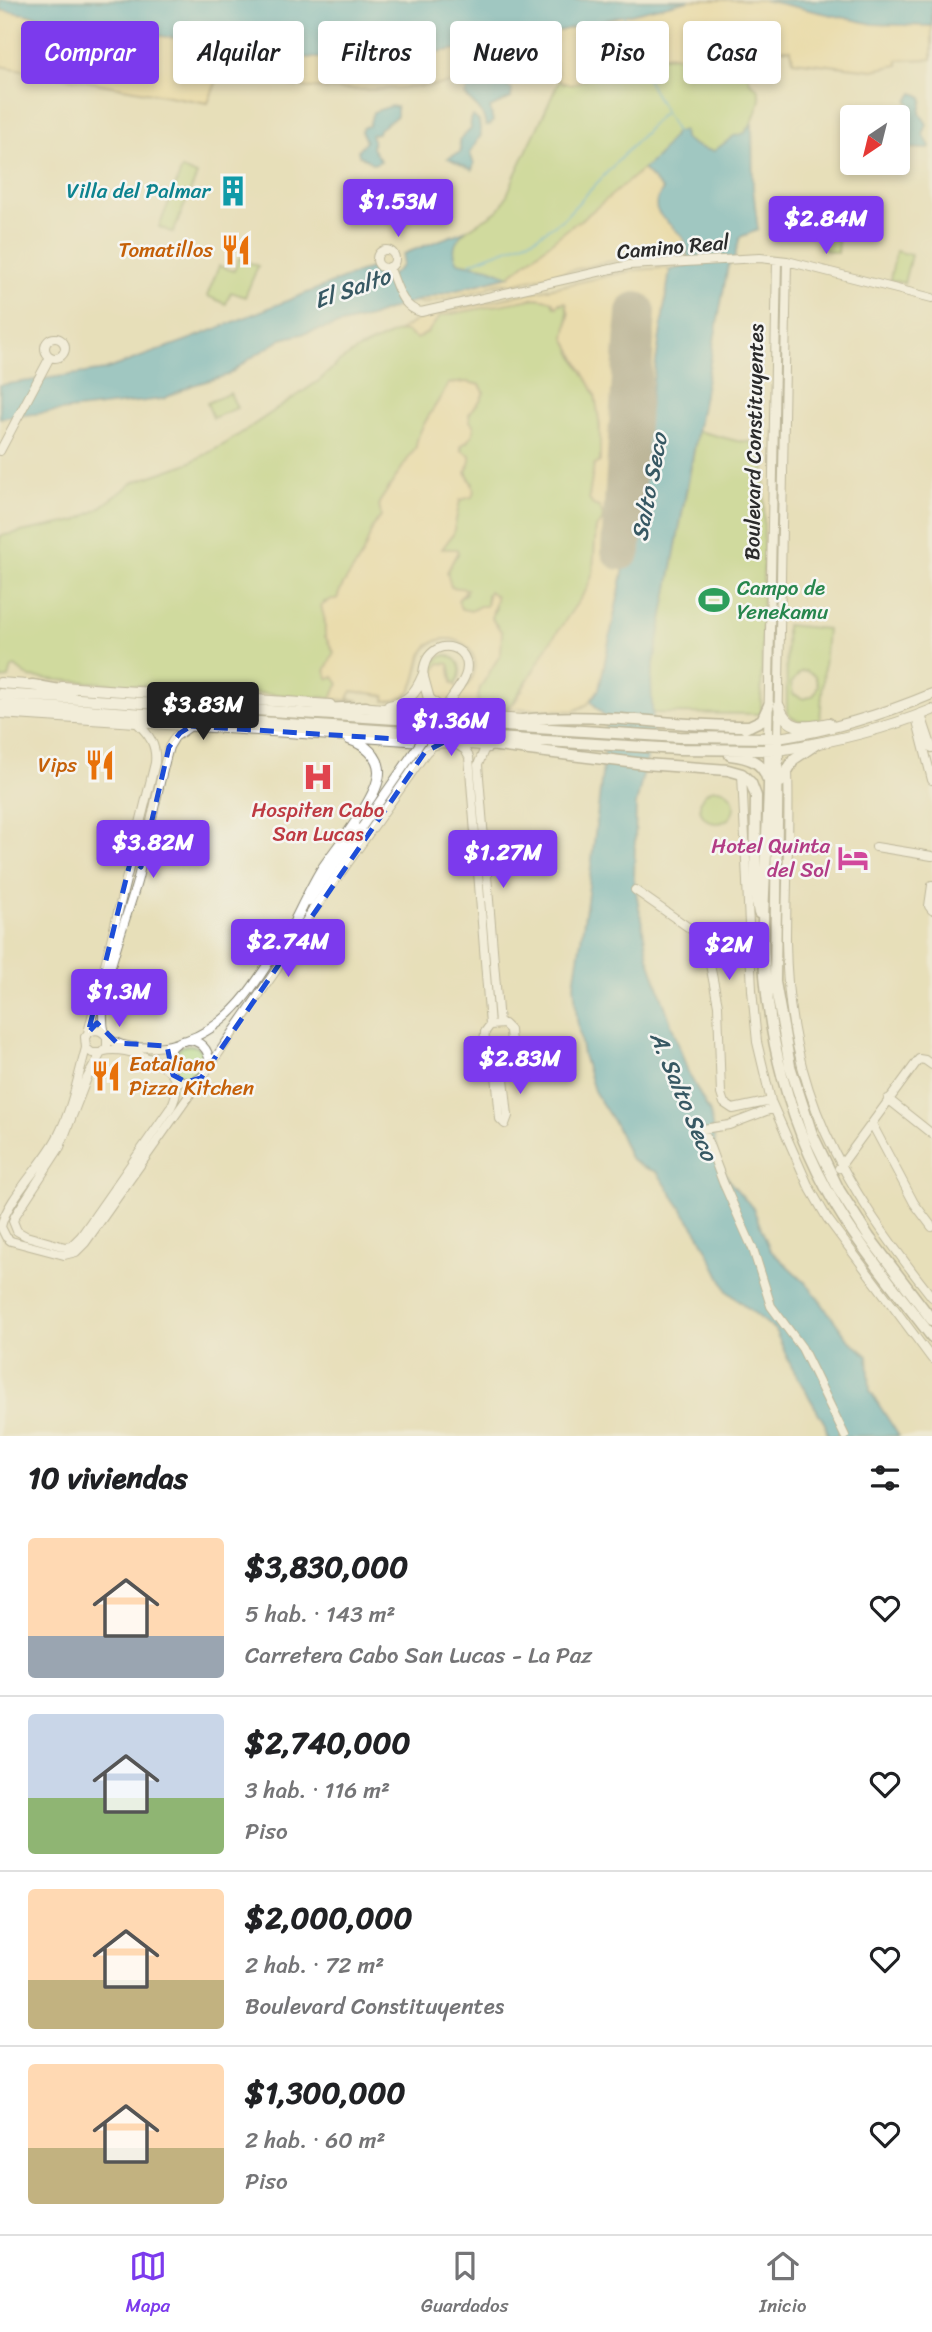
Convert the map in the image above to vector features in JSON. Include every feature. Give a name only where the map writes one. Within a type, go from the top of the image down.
[{"type":"highway","points":[[32,685],[125,702]]},
{"type":"highway","points":[[0,694],[259,710],[678,743],[750,726],[764,718],[774,706]]},
{"type":"highway","points":[[0,704],[523,738]]},
{"type":"highway","points":[[259,710],[366,707]]},
{"type":"highway","points":[[522,720],[565,717],[750,726]]},
{"type":"highway","points":[[522,720],[559,733]]},
{"type":"highway","points":[[338,735],[390,730]]},
{"type":"highway","points":[[495,746],[523,738],[559,733]]},
{"type":"highway","points":[[696,738],[773,737]]},
{"type":"highway","name":"Boulevard Constituyentes","points":[[773,737],[774,939],[777,993],[787,1053],[802,1108],[828,1182],[932,1320]]},
{"type":"highway","points":[[678,743],[690,749],[753,761],[765,771],[773,785],[800,754],[816,744]]},
{"type":"highway","points":[[495,746],[645,764],[728,770],[742,774],[751,783],[756,796],[755,892],[763,925]]},
{"type":"highway","points":[[690,749],[774,750]]},
{"type":"highway","name":"Boulevard Constituyentes","points":[[773,785],[763,925],[769,1015],[781,1080],[796,1123],[865,1250],[932,1337]]},
{"type":"main road","points":[[380,708],[407,700],[423,676]]},
{"type":"main road","points":[[423,676],[429,699],[437,708],[449,713]]},
{"type":"main road","points":[[0,683],[522,720]]},
{"type":"main road","points":[[773,737],[843,726],[932,694]]},
{"type":"main road","points":[[774,706],[789,722],[804,727],[856,717],[914,701]]},
{"type":"main road","points":[[774,750],[869,732],[932,710]]},
{"type":"main road","points":[[0,713],[495,746]]},
{"type":"main road","points":[[296,919],[320,873],[372,795],[379,775],[377,763],[369,750],[338,735]]},
{"type":"main road","points":[[314,909],[425,752],[432,746],[449,743]]},
{"type":"street","name":"Camino Real","points":[[389,267],[405,304],[416,311],[429,311],[641,263],[760,258],[787,261],[932,298]]},
{"type":"street","name":"Boulevard Constituyentes","points":[[774,706],[777,260]]},
{"type":"street","name":"Boulevard Constituyentes","points":[[773,737],[787,261]]},
{"type":"street","points":[[2,448],[50,357]]},
{"type":"street","points":[[191,726],[175,737],[169,747],[134,894],[106,990],[103,1021],[108,1045],[87,1078],[60,1147],[15,1216],[13,1221],[17,1231],[26,1236],[65,1247],[82,1236],[171,1107],[176,1091],[168,1056],[172,1048],[212,1028],[239,1004],[459,687],[468,673],[468,664],[462,654],[453,648],[442,647],[430,654],[424,664],[423,676]]},
{"type":"street","points":[[918,716],[932,748]]},
{"type":"street","points":[[918,716],[932,780]]},
{"type":"street","points":[[136,722],[152,740],[156,757],[88,1033],[84,1040],[86,1048],[59,1135],[5,1214],[1,1227],[11,1241],[56,1254],[70,1254],[85,1243],[277,969],[314,909],[332,870]]},
{"type":"street","points":[[449,743],[463,748],[469,757],[484,878]]},
{"type":"street","points":[[495,746],[484,750],[478,765],[495,1024]]},
{"type":"street","points":[[788,767],[786,943],[792,1013],[805,1081],[840,1166],[877,1224],[932,1297]]},
{"type":"street","points":[[742,774],[752,990],[757,1042],[772,1104],[808,1185],[827,1217],[932,1359]]},
{"type":"street","points":[[876,847],[932,856]]},
{"type":"street","points":[[131,859],[134,865],[130,886],[134,894]]},
{"type":"street","points":[[932,885],[929,906],[932,910]]},
{"type":"street","points":[[635,890],[705,939],[718,1005],[721,1094],[724,1103],[733,1109],[772,1104]]},
{"type":"street","points":[[476,1066],[493,1049],[508,1047],[512,1039],[507,1026],[495,1024],[485,1032],[493,1049],[508,1118],[505,1124],[500,1119],[493,1049]]},
{"type":"street","points":[[86,1048],[92,1053],[115,1050],[149,1059],[186,1082],[195,1081],[205,1073],[209,1059],[204,1048],[193,1041],[141,1046],[114,1042],[97,1030],[88,1033]]},
{"type":"street","points":[[828,1182],[919,1059],[922,1058],[932,1065]]},
{"type":"street","points":[[888,1099],[932,1134]]},
{"type":"street","points":[[772,1104],[729,1125],[703,1129],[719,1174],[753,1249],[771,1306],[802,1348],[845,1436]]},
{"type":"street","points":[[872,1124],[914,1203],[932,1227]]},
{"type":"highlighted area","points":[[191,726],[444,742],[425,752],[201,1078],[186,1082],[173,1075],[167,1046],[117,1043],[97,1023],[88,1033],[131,859],[141,867],[169,747],[180,733]]},
{"type":"green space","points":[[679,56],[683,57],[683,84],[752,84],[758,89],[760,100],[752,123],[745,133],[714,151],[703,149],[676,132],[658,156],[636,177],[509,276],[489,268],[458,262],[454,244],[466,231],[502,206],[558,84],[576,81],[576,84],[669,84],[669,57]]},
{"type":"green space","points":[[182,169],[197,175],[173,233],[159,227]]},
{"type":"green space","points":[[823,218],[840,219],[837,253],[821,249]]},
{"type":"green space","points":[[896,251],[911,255],[904,283],[890,280]]},
{"type":"green space","points":[[239,258],[258,266],[245,297],[231,292],[226,304],[207,296],[219,266],[234,271]]},
{"type":"green space","points":[[536,298],[551,300],[554,306],[566,302],[571,351],[593,390],[597,404],[600,462],[594,466],[589,499],[593,505],[599,507],[603,515],[602,522],[596,528],[593,573],[587,589],[510,706],[493,708],[477,701],[480,688],[501,653],[498,626],[492,618],[496,608],[487,595],[486,606],[471,611],[461,609],[458,600],[466,593],[451,587],[447,577],[458,554],[456,549],[442,549],[453,534],[460,500],[473,484],[466,472],[469,465],[461,446],[468,441],[469,414],[484,392],[480,385],[467,382],[448,384],[424,423],[416,447],[379,503],[381,517],[372,529],[361,557],[342,586],[337,599],[324,602],[325,636],[334,652],[328,665],[339,684],[332,698],[57,680],[29,677],[15,666],[9,678],[0,679],[0,536],[76,521],[97,510],[134,482],[189,463],[225,444],[320,380],[339,362],[359,349],[399,331],[425,334],[439,316]]},
{"type":"green space","points":[[230,393],[237,408],[213,418],[207,403]]},
{"type":"green space","name":"Campo de Yenekamu","points":[[698,431],[752,442],[752,445],[765,449],[761,714],[651,713],[651,679]]},
{"type":"green space","points":[[786,625],[827,629],[820,720],[797,720],[787,712]],"holes":[[[806,671],[815,676],[818,686],[814,695],[804,699],[793,694],[791,684],[800,672]]]},
{"type":"green space","points":[[447,655],[456,660],[460,667],[458,680],[453,684],[450,667],[429,687],[429,676],[434,662]]},
{"type":"green space","points":[[717,789],[729,794],[734,806],[729,818],[717,823],[705,818],[700,806],[705,794]]},
{"type":"green space","points":[[189,1045],[201,1049],[205,1061],[201,1073],[189,1077],[177,1073],[173,1061],[177,1049]]},
{"type":"sand","points":[[689,0],[764,0],[873,24],[932,26],[932,59],[898,60],[898,65],[873,70],[793,61],[791,49],[781,49],[781,21],[683,21],[683,58],[669,55],[669,21],[600,21]]},
{"type":"sand","points":[[0,10],[69,21],[21,21],[21,70],[0,66]]},
{"type":"sand","points":[[576,27],[576,83],[571,85],[562,82],[562,30]]},
{"type":"sand","points":[[159,36],[173,38],[173,84],[215,84],[208,103],[101,84],[159,84]]},
{"type":"sand","points":[[450,50],[450,83],[372,90],[272,84],[304,84],[304,57],[318,58],[318,84],[436,84],[436,52]]},
{"type":"sand","points":[[643,169],[664,190],[656,204],[659,211],[684,238],[687,253],[639,255],[512,284],[498,283],[486,289],[424,304],[416,301],[509,276]]},
{"type":"sand","points":[[635,270],[670,270],[627,553],[599,689],[588,704],[574,711],[506,708],[515,702],[549,644],[587,589],[593,573],[596,528],[602,522],[603,515],[599,507],[593,505],[589,499],[594,465],[600,462],[600,426],[595,394],[565,338],[569,315],[566,302],[559,303],[557,307],[551,300],[536,298],[440,316],[428,332],[417,339],[399,331],[424,316]]},
{"type":"sand","points":[[467,382],[480,385],[484,392],[469,414],[474,426],[473,433],[461,446],[461,450],[470,455],[466,472],[473,493],[472,497],[460,500],[453,534],[442,549],[458,551],[447,572],[451,587],[467,589],[458,600],[461,609],[471,611],[486,606],[489,591],[496,596],[492,618],[502,632],[501,653],[480,688],[477,701],[483,705],[467,710],[451,708],[438,701],[429,687],[440,663],[449,664],[452,683],[463,691],[472,677],[475,664],[470,650],[452,639],[436,641],[427,647],[422,655],[414,685],[399,699],[384,701],[385,696],[352,691],[348,698],[359,701],[330,699],[339,684],[334,677],[329,679],[325,671],[334,652],[325,636],[321,606],[337,599],[342,586],[361,557],[372,529],[381,517],[379,503],[416,447],[424,423],[448,384]]},
{"type":"water","points":[[0,0],[689,0],[600,21],[576,21],[576,27],[562,30],[562,21],[450,21],[450,50],[436,52],[436,21],[318,21],[318,58],[304,57],[304,21],[173,21],[173,38],[159,36],[159,21],[69,21],[0,10]]},
{"type":"water","points":[[764,0],[932,0],[932,26],[873,24]]},
{"type":"water","points":[[469,84],[475,89],[498,84],[512,89],[511,98],[490,108],[493,121],[486,126],[480,111],[465,95]]},
{"type":"water","points":[[913,93],[923,99],[920,113],[927,124],[923,135],[930,146],[929,149],[910,148],[910,115],[913,110],[908,101]]},
{"type":"water","points":[[391,106],[397,107],[397,116],[379,129],[378,133],[371,135],[372,148],[381,161],[374,164],[359,155],[358,150],[366,141],[361,131],[369,126],[373,112]]},
{"type":"water","points":[[473,116],[479,121],[481,135],[470,153],[474,164],[472,170],[448,158],[461,152],[459,140],[471,129],[470,119]]},
{"type":"water","name":"A. Salto Seco","points":[[752,123],[753,188],[758,230],[740,237],[734,259],[728,266],[651,679],[653,732],[636,805],[634,880],[648,957],[688,1072],[710,1113],[717,1157],[730,1182],[753,1208],[770,1250],[809,1286],[848,1339],[868,1356],[870,1391],[899,1436],[828,1436],[825,1424],[791,1366],[775,1330],[727,1291],[700,1236],[657,1172],[630,1158],[616,1126],[594,1091],[583,1055],[577,1020],[574,984],[587,901],[606,718],[591,701],[599,689],[627,553],[670,270],[687,266],[688,252],[682,236],[658,213],[657,199],[663,190],[643,169],[658,156],[676,132],[683,130],[684,138],[691,143],[714,151],[734,136],[745,133]]},
{"type":"water","points":[[464,231],[455,246],[454,254],[458,262],[489,268],[509,276],[401,305],[370,317],[282,339],[228,375],[193,385],[163,399],[0,418],[0,385],[105,370],[370,268],[379,275],[391,276],[402,266],[403,254]]},
{"type":"waterway","name":"Salto Seco","points":[[624,16],[635,57],[676,132]]},
{"type":"waterway","name":"El Salto","points":[[470,263],[535,238],[563,219],[665,111]]},
{"type":"runway","points":[[621,550],[636,312]]},
{"type":"place","name":"Villa del Palmar","points":[[233,191]]},
{"type":"place","name":"Tomatillos","points":[[236,250]]},
{"type":"place","name":"Campo de Yenekamu","points":[[714,600]]},
{"type":"place","name":"Vips","points":[[100,765]]},
{"type":"place","name":"Hospiten Cabo San Lucas","points":[[318,777]]},
{"type":"place","name":"Hotel Quinta del Sol","points":[[853,858]]},
{"type":"place","name":"Eataliano Pizza Kitchen","points":[[106,1076]]}]
